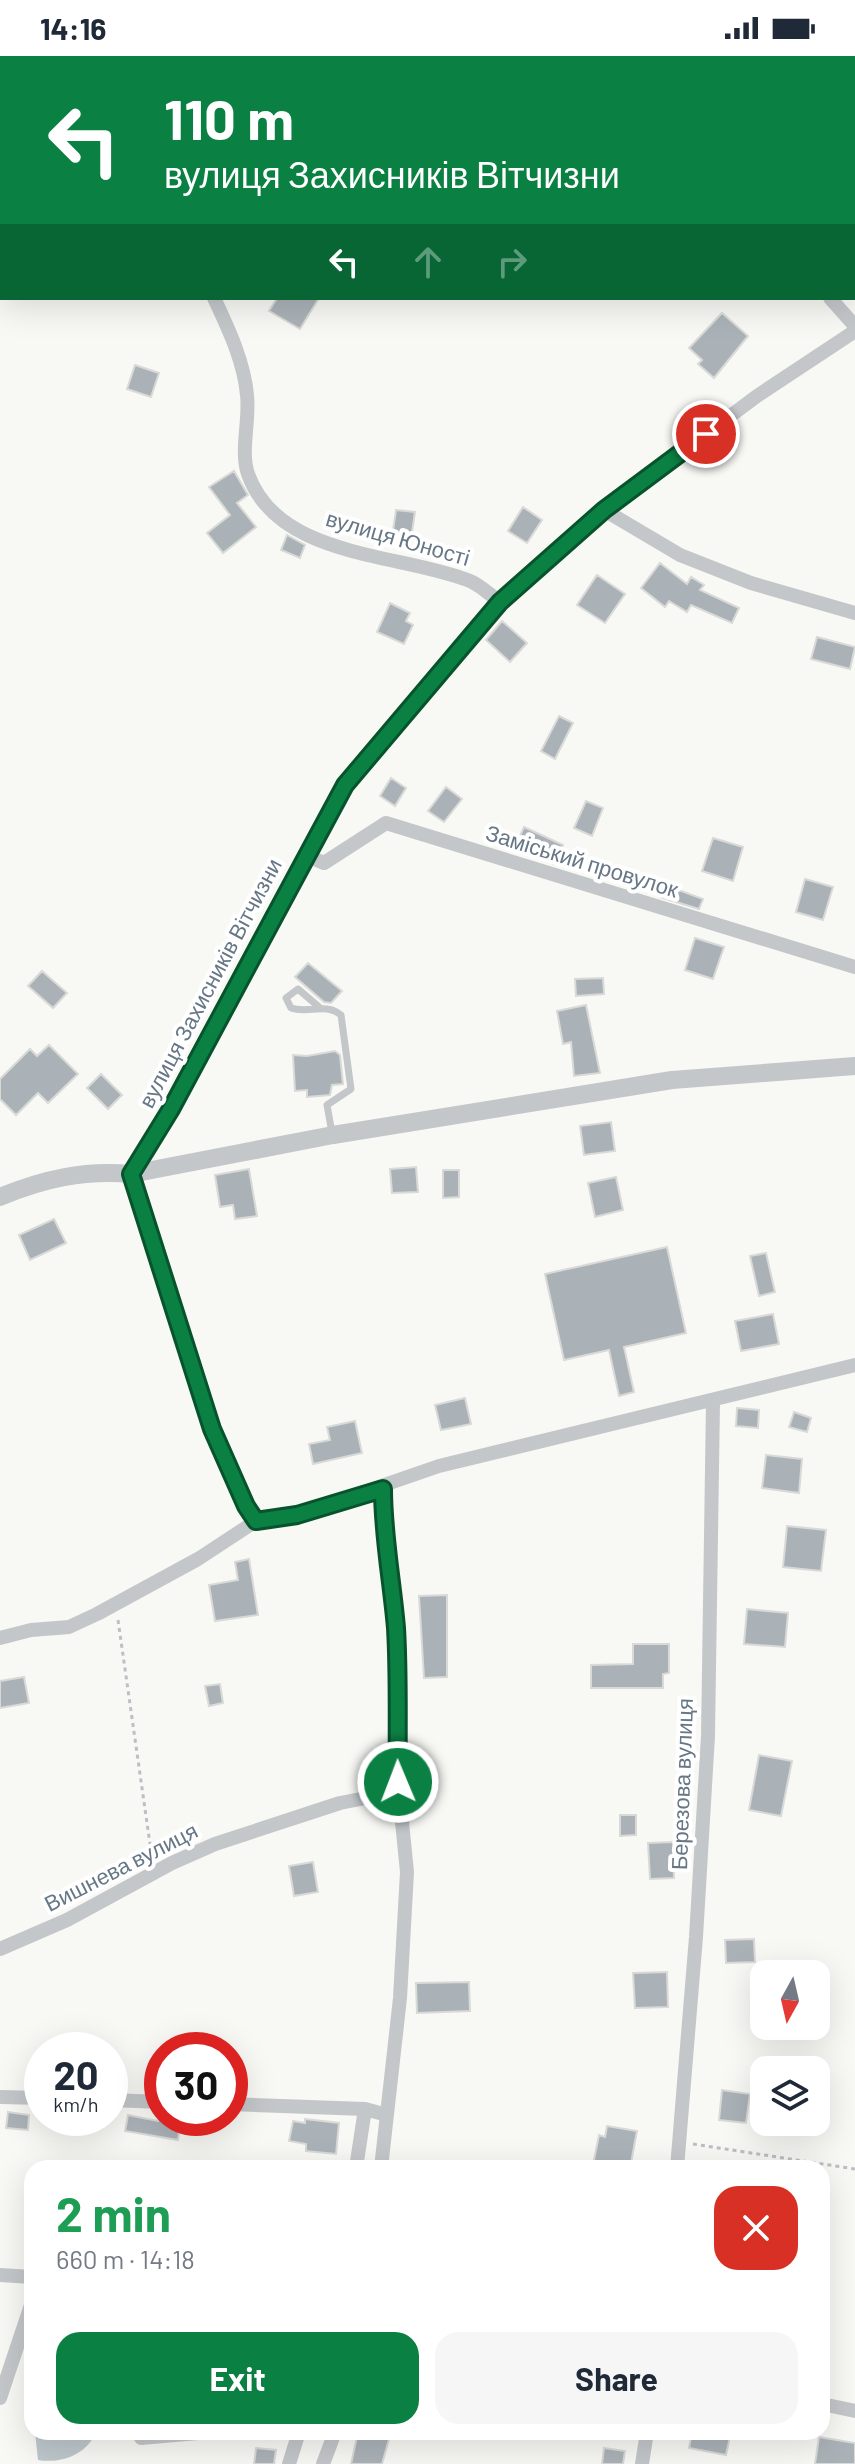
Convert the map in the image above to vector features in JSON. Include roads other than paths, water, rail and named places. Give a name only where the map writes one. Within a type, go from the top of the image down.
[{"type":"street","name":"вулиця Юності","points":[[215,300],[232,335],[247,395],[247,471],[260,500],[292,526],[334,546],[471,581],[500,602]]},
{"type":"street","points":[[832,300],[855,329]]},
{"type":"street","name":"вулиця Захисників Вітчизни","points":[[131,1174],[171,1109],[345,785],[500,602],[604,510],[757,396],[855,329]]},
{"type":"street","points":[[604,510],[680,555],[751,583],[855,613]]},
{"type":"street","name":"Заміський провулок","points":[[305,855],[324,863],[386,823],[855,967]]},
{"type":"street","points":[[0,1197],[38,1181],[97,1171],[131,1174],[333,1135],[672,1080],[855,1066]]},
{"type":"street","points":[[131,1174],[212,1429],[246,1506],[256,1521]]},
{"type":"street","points":[[0,1638],[31,1630],[69,1627],[198,1559],[256,1521],[297,1515],[383,1489],[439,1466],[713,1402],[855,1365]]},
{"type":"street","name":"Березова вулиця","points":[[678,2160],[708,1736],[713,1402]]},
{"type":"street","points":[[382,2160],[400,1998],[407,1872],[398,1782],[397,1653],[390,1563],[383,1531],[383,1489]]},
{"type":"street","name":"Вишнева вулиця","points":[[0,1949],[67,1920],[215,1844],[340,1803],[376,1796],[398,1782]]},
{"type":"street","points":[[0,2097],[24,2098]]},
{"type":"street","points":[[248,2105],[365,2109],[387,2115]]},
{"type":"street","points":[[357,2160],[365,2109]]},
{"type":"street","points":[[0,2275],[24,2276]]},
{"type":"street","points":[[0,2398],[24,2326]]},
{"type":"street","points":[[830,2406],[855,2411]]},
{"type":"street","points":[[289,2464],[296,2440]]},
{"type":"street","points":[[323,2464],[332,2440]]},
{"type":"street","points":[[642,2464],[646,2440]]},
{"type":"lane","points":[[319,1007],[341,1015],[351,1089],[327,1105],[333,1135]]}]
